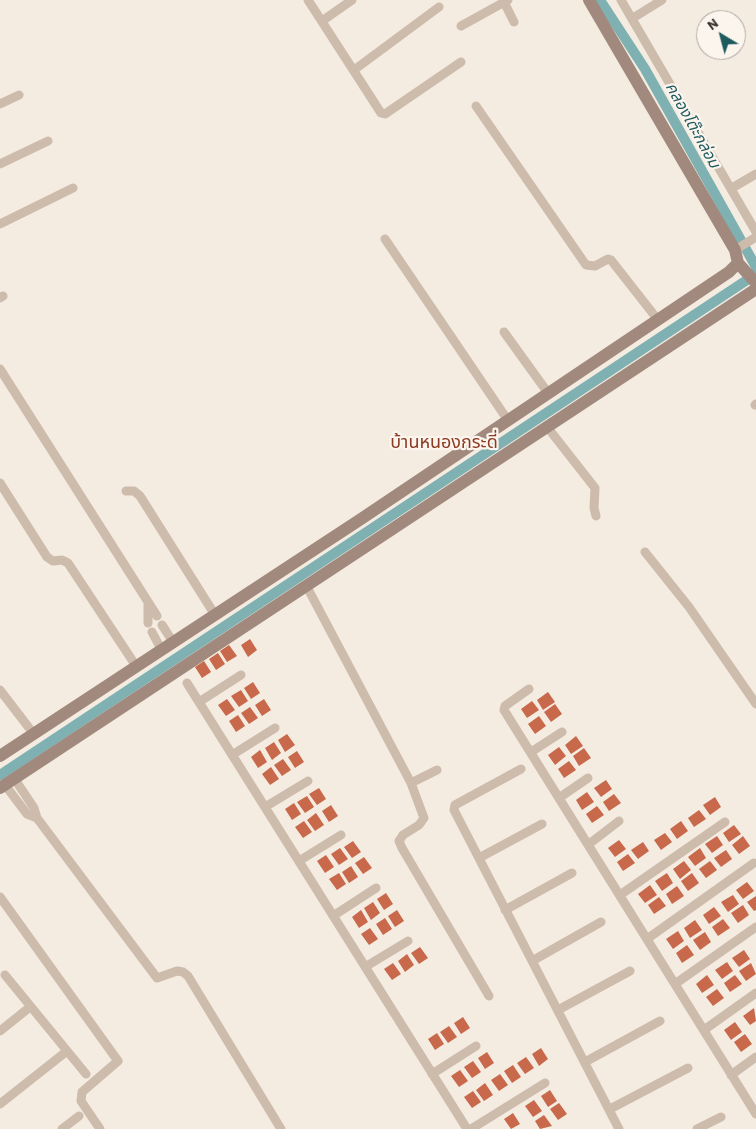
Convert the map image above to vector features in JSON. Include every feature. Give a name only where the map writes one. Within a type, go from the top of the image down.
[{"type":"street","points":[[308,0],[383,114],[461,62]]},
{"type":"street","points":[[322,21],[352,0]]},
{"type":"street","points":[[589,0],[738,248],[740,265],[756,283]]},
{"type":"street","points":[[621,0],[732,188],[754,221],[756,236],[738,248]]},
{"type":"street","points":[[633,18],[662,0]]},
{"type":"street","points":[[461,26],[505,1],[514,22]]},
{"type":"street","points":[[354,70],[438,7]]},
{"type":"street","points":[[0,104],[19,95]]},
{"type":"street","points":[[476,106],[586,265],[595,266],[608,259],[611,260],[658,320]]},
{"type":"street","points":[[0,164],[48,141]]},
{"type":"street","points":[[732,188],[756,174]]},
{"type":"street","points":[[0,224],[72,188]]},
{"type":"street","points":[[385,239],[507,420]]},
{"type":"street","points":[[0,756],[740,265]]},
{"type":"street","points":[[281,1129],[188,976],[183,972],[177,972],[157,978],[37,818],[27,814],[6,784],[756,289]]},
{"type":"street","points":[[504,332],[548,393]]},
{"type":"street","points":[[0,369],[157,616]]},
{"type":"street","points":[[548,428],[595,488],[594,508],[596,516]]},
{"type":"street","points":[[0,483],[46,557],[53,561],[62,560],[68,563],[136,666]]},
{"type":"street","points":[[126,491],[134,491],[140,496],[215,614]]},
{"type":"street","points":[[645,552],[689,607],[756,704]]},
{"type":"street","points":[[306,587],[411,783],[424,818],[419,825],[403,835],[400,841],[402,848],[489,996]]},
{"type":"street","points":[[148,604],[150,628],[162,649]]},
{"type":"street","points":[[162,625],[173,642]]},
{"type":"street","points":[[199,702],[241,675]]},
{"type":"street","points":[[187,683],[467,1129]]},
{"type":"street","points":[[529,689],[503,707],[756,1114]]},
{"type":"street","points":[[0,690],[33,733]]},
{"type":"street","points":[[232,755],[275,728]]},
{"type":"street","points":[[531,752],[562,732]]},
{"type":"street","points":[[521,769],[454,807],[619,1129]]},
{"type":"street","points":[[411,783],[437,770]]},
{"type":"street","points":[[559,798],[588,778]]},
{"type":"street","points":[[265,807],[308,781]]},
{"type":"street","points":[[589,844],[619,822]]},
{"type":"street","points":[[620,895],[725,822]]},
{"type":"street","points":[[479,858],[542,824]]},
{"type":"street","points":[[299,861],[341,834]]},
{"type":"street","points":[[647,939],[754,863]]},
{"type":"street","points":[[506,910],[572,873]]},
{"type":"street","points":[[333,916],[376,888]]},
{"type":"street","points":[[0,897],[118,1061],[82,1092],[81,1101],[100,1129]]},
{"type":"street","points":[[532,961],[601,922]]},
{"type":"street","points":[[675,984],[756,928]]},
{"type":"street","points":[[365,967],[408,941]]},
{"type":"street","points":[[558,1010],[630,971]]},
{"type":"street","points":[[5,975],[86,1074]]},
{"type":"street","points":[[704,1030],[756,993]]},
{"type":"street","points":[[0,1031],[30,1006]]},
{"type":"street","points":[[585,1062],[660,1021]]},
{"type":"street","points":[[432,1074],[476,1046]]},
{"type":"street","points":[[0,1104],[67,1050]]},
{"type":"street","points":[[731,1075],[756,1057]]},
{"type":"street","points":[[610,1109],[688,1068]]},
{"type":"street","points":[[471,1129],[545,1083]]},
{"type":"street","points":[[62,1129],[79,1116]]},
{"type":"street","points":[[697,1129],[721,1116]]},
{"type":"building","points":[[250,639],[257,650],[248,657],[241,645]]},
{"type":"building","points":[[229,645],[237,656],[227,662],[220,651]]},
{"type":"building","points":[[218,653],[225,664],[216,670],[209,659]]},
{"type":"building","points":[[204,661],[211,672],[202,678],[195,667]]},
{"type":"building","points":[[253,682],[260,693],[251,699],[244,688]]},
{"type":"building","points":[[241,690],[248,701],[239,707],[231,696]]},
{"type":"building","points":[[548,692],[555,702],[543,710],[537,700]]},
{"type":"building","points":[[227,699],[235,710],[226,716],[218,705]]},
{"type":"building","points":[[264,699],[271,710],[262,716],[255,705]]},
{"type":"building","points":[[532,701],[539,710],[527,718],[521,709]]},
{"type":"building","points":[[555,704],[562,714],[551,722],[544,712]]},
{"type":"building","points":[[250,707],[258,718],[249,724],[241,713]]},
{"type":"building","points":[[238,715],[245,726],[236,732],[229,721]]},
{"type":"building","points":[[539,716],[546,726],[535,734],[528,724]]},
{"type":"building","points":[[287,734],[295,745],[285,752],[278,740]]},
{"type":"building","points":[[576,736],[583,746],[571,754],[565,745]]},
{"type":"building","points":[[274,742],[281,753],[272,760],[265,748]]},
{"type":"building","points":[[559,747],[566,756],[555,765],[548,755]]},
{"type":"building","points":[[584,748],[591,758],[579,766],[573,756]]},
{"type":"building","points":[[260,750],[267,762],[258,768],[251,757]]},
{"type":"building","points":[[297,751],[304,762],[295,768],[288,757]]},
{"type":"building","points":[[283,759],[291,770],[282,776],[274,765]]},
{"type":"building","points":[[569,761],[576,770],[564,778],[558,769]]},
{"type":"building","points":[[271,767],[279,779],[270,785],[262,774]]},
{"type":"building","points":[[606,780],[612,789],[601,797],[594,788]]},
{"type":"building","points":[[319,788],[326,799],[317,805],[309,794]]},
{"type":"building","points":[[587,792],[594,802],[582,810],[576,800]]},
{"type":"building","points":[[614,794],[621,803],[609,811],[603,802]]},
{"type":"building","points":[[307,796],[314,807],[305,813],[297,802]]},
{"type":"building","points":[[715,797],[721,807],[710,815],[703,805]]},
{"type":"building","points":[[294,803],[301,814],[292,820],[285,809]]},
{"type":"building","points":[[331,805],[338,816],[329,822],[322,811]]},
{"type":"building","points":[[597,806],[604,815],[592,823],[586,814]]},
{"type":"building","points":[[699,810],[706,819],[694,827],[688,818]]},
{"type":"building","points":[[316,813],[324,825],[315,831],[307,820]]},
{"type":"building","points":[[304,821],[312,832],[303,838],[295,827]]},
{"type":"building","points":[[681,821],[688,831],[677,839],[670,829]]},
{"type":"building","points":[[734,825],[741,834],[729,842],[723,833]]},
{"type":"building","points":[[665,833],[672,842],[661,850],[654,840]]},
{"type":"building","points":[[717,836],[723,845],[712,853],[705,844]]},
{"type":"building","points":[[743,836],[750,846],[739,854],[732,845]]},
{"type":"building","points":[[619,840],[626,849],[615,857],[608,848]]},
{"type":"building","points":[[353,841],[361,852],[352,858],[344,847]]},
{"type":"building","points":[[643,842],[649,851],[638,859],[631,850]]},
{"type":"building","points":[[340,848],[348,859],[339,865],[331,854]]},
{"type":"building","points":[[700,848],[706,858],[695,866],[688,857]]},
{"type":"building","points":[[726,850],[732,859],[721,867],[714,858]]},
{"type":"building","points":[[628,854],[635,863],[623,871],[617,862]]},
{"type":"building","points":[[326,855],[334,867],[325,873],[317,861]]},
{"type":"building","points":[[364,857],[372,868],[363,874],[355,863]]},
{"type":"building","points":[[684,861],[691,870],[680,879],[673,869]]},
{"type":"building","points":[[710,861],[717,870],[706,878],[699,869]]},
{"type":"building","points":[[351,866],[358,877],[349,883],[342,872]]},
{"type":"building","points":[[339,873],[346,884],[337,890],[329,879]]},
{"type":"building","points":[[667,873],[673,883],[662,891],[655,881]]},
{"type":"building","points":[[692,873],[699,883],[688,891],[681,881]]},
{"type":"building","points":[[747,882],[754,891],[743,899],[736,890]]},
{"type":"building","points":[[650,885],[657,895],[645,903],[638,894]]},
{"type":"building","points":[[677,886],[684,896],[672,904],[666,894]]},
{"type":"building","points":[[386,893],[393,904],[384,910],[377,899]]},
{"type":"building","points":[[733,895],[739,904],[728,912],[721,902]]},
{"type":"building","points":[[756,896],[756,910],[754,911],[747,902]]},
{"type":"building","points":[[659,897],[666,906],[654,914],[648,905]]},
{"type":"building","points":[[373,902],[380,913],[371,920],[364,908]]},
{"type":"building","points":[[743,905],[749,915],[738,923],[731,913]]},
{"type":"building","points":[[714,907],[721,916],[709,924],[703,915]]},
{"type":"building","points":[[361,910],[368,922],[359,928],[352,917]]},
{"type":"building","points":[[397,910],[404,921],[395,927],[388,916]]},
{"type":"building","points":[[385,918],[392,929],[383,935],[376,924]]},
{"type":"building","points":[[723,919],[730,928],[718,936],[712,927]]},
{"type":"building","points":[[695,920],[702,930],[690,938],[684,928]]},
{"type":"building","points":[[370,928],[378,939],[369,945],[361,934]]},
{"type":"building","points":[[678,931],[684,941],[673,949],[666,939]]},
{"type":"building","points":[[705,932],[711,942],[700,950],[693,940]]},
{"type":"building","points":[[687,945],[694,955],[682,963],[676,953]]},
{"type":"building","points":[[420,947],[428,958],[419,964],[411,953]]},
{"type":"building","points":[[744,950],[750,959],[739,967],[732,958]]},
{"type":"building","points":[[407,954],[414,965],[405,972],[398,961]]},
{"type":"building","points":[[727,962],[733,971],[722,979],[715,970]]},
{"type":"building","points":[[393,963],[401,974],[392,980],[384,969]]},
{"type":"building","points":[[751,963],[756,974],[746,981],[739,971]]},
{"type":"building","points":[[707,975],[714,985],[702,993],[696,984]]},
{"type":"building","points":[[735,975],[742,984],[730,992],[724,983]]},
{"type":"building","points":[[717,989],[724,998],[713,1006],[706,997]]},
{"type":"building","points":[[754,1008],[756,1021],[750,1025],[743,1016]]},
{"type":"building","points":[[463,1017],[470,1028],[461,1034],[454,1023]]},
{"type":"building","points":[[735,1022],[742,1032],[731,1040],[724,1030]]},
{"type":"building","points":[[449,1026],[457,1037],[448,1043],[440,1032]]},
{"type":"building","points":[[437,1033],[444,1044],[435,1050],[428,1039]]},
{"type":"building","points":[[745,1034],[752,1044],[741,1052],[734,1042]]},
{"type":"building","points":[[541,1048],[548,1059],[539,1066],[532,1054]]},
{"type":"building","points":[[487,1052],[494,1063],[485,1069],[478,1058]]},
{"type":"building","points":[[526,1057],[534,1068],[525,1074],[517,1063]]},
{"type":"building","points":[[473,1061],[481,1072],[472,1078],[464,1067]]},
{"type":"building","points":[[513,1065],[521,1077],[512,1083],[504,1071]]},
{"type":"building","points":[[460,1070],[468,1081],[459,1087],[451,1076]]},
{"type":"building","points":[[500,1074],[508,1085],[499,1091],[491,1080]]},
{"type":"building","points":[[485,1083],[493,1095],[484,1101],[476,1090]]},
{"type":"building","points":[[550,1090],[557,1101],[548,1107],[541,1096]]},
{"type":"building","points":[[473,1091],[481,1102],[472,1108],[464,1097]]},
{"type":"building","points":[[534,1100],[542,1111],[533,1117],[525,1106]]},
{"type":"building","points":[[559,1103],[567,1114],[558,1120],[550,1109]]},
{"type":"building","points":[[513,1113],[520,1124],[511,1129],[504,1119]]},
{"type":"building","points":[[544,1115],[552,1126],[540,1129],[535,1121]]},
{"type":"waterway","name":"คลองโต๊ะกล่อม","points":[[600,0],[645,69],[756,267]]},
{"type":"waterway","points":[[0,775],[756,274]]},
{"type":"district","name":"บ้านหนองกระดี่","points":[[444,442]]}]
